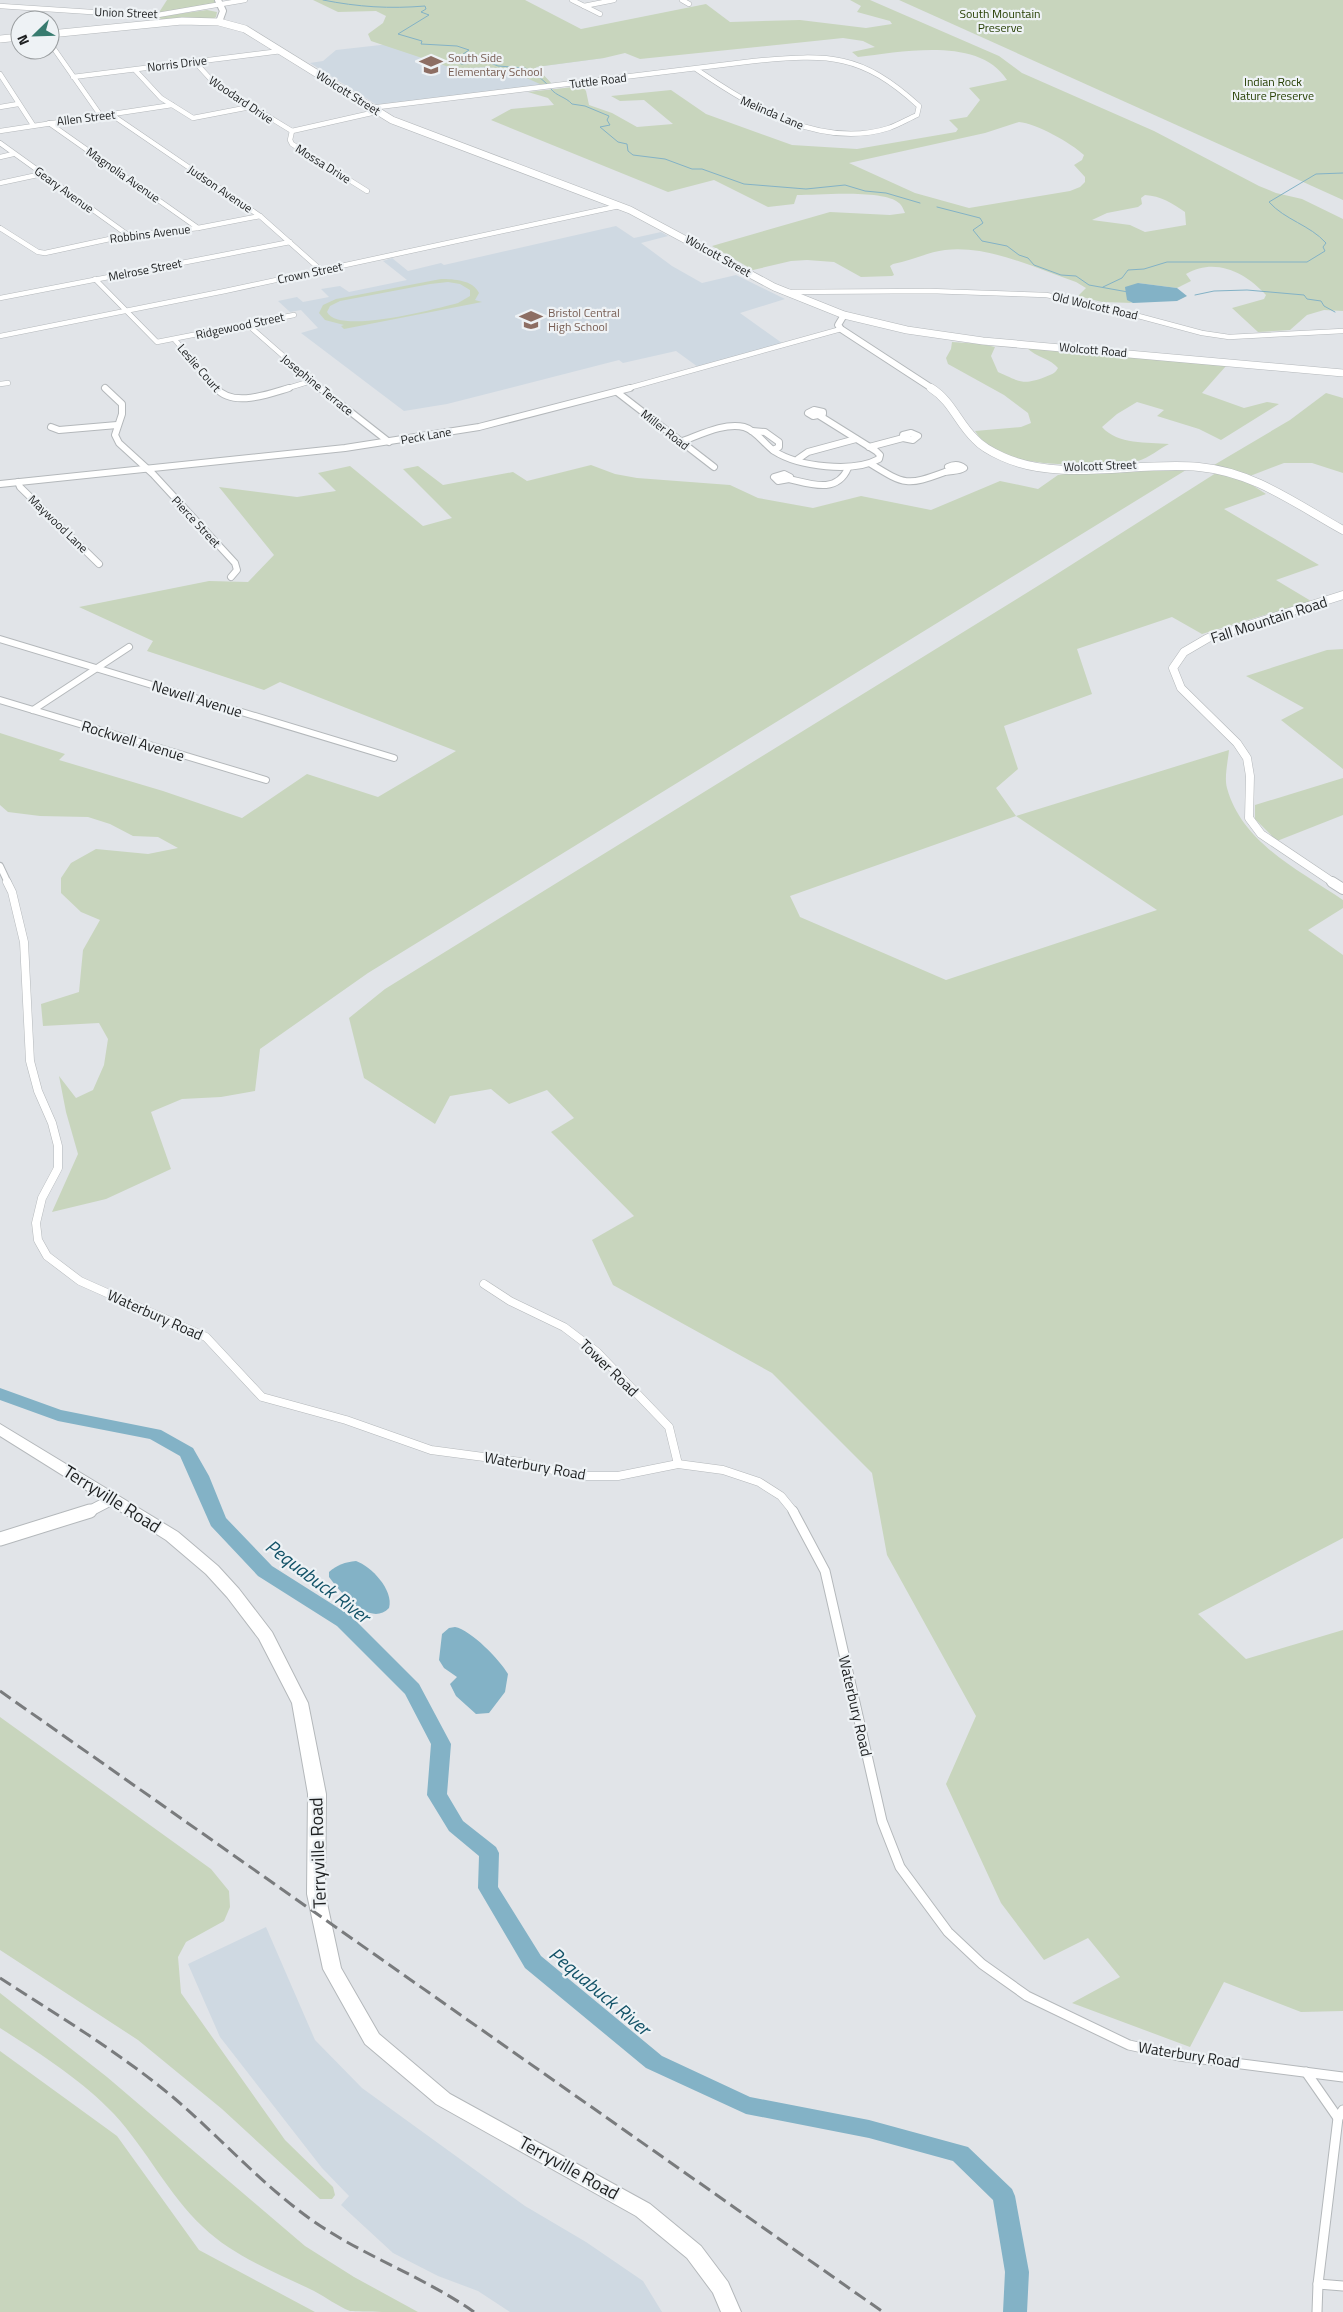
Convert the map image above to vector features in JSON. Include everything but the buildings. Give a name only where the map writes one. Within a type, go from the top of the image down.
[{"type":"highway","name":"Terryville Road","points":[[0,1429],[114,1498],[172,1536],[212,1570],[234,1593],[266,1636],[300,1703],[317,1794],[316,1894],[332,1969],[372,2039],[443,2099],[643,2210],[694,2252],[721,2288],[732,2312]]},
{"type":"main road","points":[[219,2],[223,18],[219,22]]},
{"type":"main road","name":"Wolcott Street","points":[[60,33],[182,21],[219,22],[245,29],[373,110],[410,128],[619,206],[663,226],[786,292],[844,314]]},
{"type":"main road","points":[[842,329],[838,325],[844,314]]},
{"type":"main road","name":"Wolcott Road","points":[[844,314],[907,330],[983,341],[1343,373]]},
{"type":"main road","name":"Wolcott Street","points":[[842,329],[941,394],[951,403],[972,437],[980,445],[1010,459],[1029,464],[1060,468],[1171,464],[1220,471],[1254,480],[1343,530]]},
{"type":"main road","name":"Fall Mountain Road","points":[[1343,595],[1208,638],[1184,652],[1173,668],[1181,688],[1237,743],[1247,758],[1250,776],[1249,818],[1261,834],[1343,889]]},
{"type":"main road","points":[[0,1539],[82,1515],[114,1498]]},
{"type":"street","name":"Union Street","points":[[0,6],[152,16],[219,2],[245,0]]},
{"type":"street","points":[[572,0],[600,14]]},
{"type":"street","points":[[584,6],[614,0]]},
{"type":"street","points":[[682,0],[689,4]]},
{"type":"street","name":"Norris Drive","points":[[73,77],[280,51]]},
{"type":"street","name":"Tuttle Road","points":[[292,131],[373,110],[780,58],[826,57]]},
{"type":"street","name":"Melinda Lane","points":[[696,69],[732,95],[749,104],[812,130],[860,133],[885,129],[905,122],[917,115],[919,106],[889,82],[868,69],[849,61],[826,57]]},
{"type":"street","points":[[60,58],[101,116]]},
{"type":"street","name":"Woodard Drive","points":[[195,62],[211,81],[250,107],[292,131]]},
{"type":"street","points":[[135,70],[154,92],[172,105],[196,118],[250,107]]},
{"type":"street","points":[[0,74],[33,125]]},
{"type":"street","points":[[0,107],[18,104]]},
{"type":"street","name":"Allen Street","points":[[0,131],[172,105]]},
{"type":"street","name":"Judson Avenue","points":[[112,115],[260,216],[322,271]]},
{"type":"street","name":"Magnolia Avenue","points":[[49,123],[198,228]]},
{"type":"street","name":"Mossa Drive","points":[[292,131],[290,140],[292,144],[367,191]]},
{"type":"street","name":"Geary Avenue","points":[[0,143],[128,235]]},
{"type":"street","points":[[0,157],[13,154]]},
{"type":"street","points":[[0,183],[42,174]]},
{"type":"street","name":"Crown Street","points":[[0,336],[322,271],[619,206]]},
{"type":"street","name":"Robbins Avenue","points":[[0,228],[41,253],[128,235],[198,228],[260,216]]},
{"type":"street","name":"Melrose Street","points":[[0,298],[290,242]]},
{"type":"street","points":[[95,279],[127,311]]},
{"type":"street","name":"Old Wolcott Road","points":[[786,292],[930,291],[1046,295],[1086,302],[1202,333],[1229,337],[1313,331],[1343,331]]},
{"type":"street","name":"Ridgewood Street","points":[[127,311],[157,342],[294,315]]},
{"type":"street","name":"Josephine Terrace","points":[[248,324],[311,381],[389,442]]},
{"type":"street","name":"Peck Lane","points":[[0,484],[389,442],[479,427],[617,392],[842,329]]},
{"type":"street","name":"Leslie Court","points":[[174,340],[221,394],[230,399],[244,399],[311,381]]},
{"type":"street","points":[[0,384],[8,383]]},
{"type":"street","points":[[105,388],[122,404],[122,414],[117,424],[115,435],[119,443],[147,469]]},
{"type":"street","name":"Miller Road","points":[[617,392],[714,467]]},
{"type":"street","points":[[752,431],[757,438],[772,450],[798,459],[848,468],[872,464],[878,461],[880,455],[820,416]]},
{"type":"street","points":[[51,427],[59,430],[117,424]]},
{"type":"street","points":[[680,442],[736,427],[765,432],[779,442],[779,447],[772,450]]},
{"type":"street","points":[[798,459],[808,452],[856,438]]},
{"type":"street","points":[[869,447],[903,438]]},
{"type":"street","points":[[872,464],[900,482],[909,484],[921,483],[950,470]]},
{"type":"street","points":[[789,479],[820,486],[830,486],[837,483],[846,474],[848,468]]},
{"type":"street","name":"Pierce Street","points":[[147,469],[235,563],[236,570],[231,576]]},
{"type":"street","name":"Maywood Lane","points":[[18,482],[20,487],[99,564]]},
{"type":"street","name":"Newell Avenue","points":[[0,639],[394,758]]},
{"type":"street","points":[[33,710],[129,647]]},
{"type":"street","name":"Rockwell Avenue","points":[[0,700],[266,780]]},
{"type":"street","name":"Waterbury Road","points":[[0,866],[12,892],[24,942],[30,1061],[38,1091],[52,1123],[58,1146],[58,1168],[42,1198],[36,1223],[38,1240],[47,1256],[80,1281],[206,1336],[262,1397],[346,1420],[431,1450],[521,1462],[577,1476],[618,1476],[678,1464],[723,1470],[759,1482],[781,1496],[794,1512],[825,1571],[882,1821],[900,1867],[948,1932],[982,1964],[1027,1996],[1128,2045],[1179,2056],[1343,2077]]},
{"type":"street","name":"Tower Road","points":[[484,1284],[510,1300],[564,1327],[597,1352],[669,1428],[678,1464]]},
{"type":"street","points":[[1306,2072],[1340,2114],[1318,2284],[1318,2312]]},
{"type":"street","points":[[1318,2284],[1343,2286]]},
{"type":"shaded area","name":"South Side Elementary School","points":[[558,25],[604,58],[536,67],[552,84],[377,105],[310,63],[323,61],[336,50]]},
{"type":"shaded area","name":"Bristol Central High School","points":[[616,226],[634,238],[661,232],[668,236],[641,243],[672,266],[702,283],[736,275],[785,299],[740,313],[782,343],[698,367],[676,351],[623,363],[619,360],[447,404],[404,411],[301,333],[318,328],[301,310],[290,312],[278,301],[297,297],[303,302],[329,297],[321,289],[340,286],[349,292],[407,280],[383,261],[392,258],[408,271],[441,263],[444,265]]},
{"type":"shaded area","points":[[266,1927],[315,2040],[362,2088],[525,2206],[586,2242],[643,2281],[662,2312],[510,2312],[478,2291],[438,2276],[393,2253],[341,2205],[349,2196],[322,2168],[220,2037],[188,1964]]},
{"type":"green space","points":[[167,0],[214,0],[215,3],[158,14]]},
{"type":"green space","points":[[313,0],[525,0],[581,29],[706,4],[730,22],[800,20],[866,28],[892,24],[890,21],[857,12],[861,6],[850,0],[870,0],[999,56],[1022,73],[1154,131],[1259,186],[1276,193],[1302,199],[1343,219],[1343,311],[1324,310],[1307,315],[1290,330],[1258,332],[1232,308],[1264,299],[1266,295],[1239,274],[1219,267],[1197,269],[1186,274],[1191,281],[1177,288],[1138,283],[1130,302],[1133,303],[1102,302],[1078,296],[1086,288],[1076,282],[995,254],[962,249],[939,251],[893,264],[890,266],[894,275],[892,276],[861,277],[834,262],[807,260],[791,261],[753,270],[712,246],[830,212],[890,215],[905,213],[900,204],[891,199],[866,194],[797,195],[794,204],[768,207],[714,180],[668,192],[491,120],[511,109],[554,105],[548,98],[528,92],[582,86],[586,91],[589,105],[612,113],[637,127],[673,124],[644,100],[620,101],[611,96],[671,90],[706,114],[792,145],[857,149],[956,132],[958,129],[949,120],[967,117],[980,100],[969,88],[1007,80],[994,66],[978,57],[959,52],[917,50],[858,57],[852,52],[875,47],[863,41],[843,38],[640,59],[625,53],[604,58],[536,67],[552,84],[542,85],[509,70],[487,67],[455,69],[371,41],[368,34],[383,23],[386,16],[376,11],[338,12]],"holes":[[[1019,122],[1053,134],[1084,155],[1082,160],[1074,165],[1085,177],[1085,182],[1080,187],[1070,191],[969,208],[915,193],[849,163],[985,133]],[[1145,195],[1166,200],[1185,212],[1186,225],[1145,232],[1130,225],[1092,220],[1107,213],[1138,207],[1142,204],[1141,198]]]},
{"type":"green space","name":"Indian Rock Nature Preserve","points":[[899,0],[1343,0],[1343,200]]},
{"type":"green space","points":[[207,10],[217,12],[216,17],[211,20],[167,21],[156,17]]},
{"type":"green space","points":[[446,279],[463,281],[472,285],[479,293],[475,300],[482,302],[344,329],[341,326],[344,325],[325,320],[319,313],[323,305],[336,299]],"holes":[[[448,282],[460,284],[470,290],[470,296],[458,303],[409,315],[367,321],[349,321],[335,318],[327,312],[330,306],[340,301],[430,284]]]},
{"type":"green space","points":[[952,342],[995,347],[991,356],[998,372],[1026,382],[1051,375],[1058,368],[1027,348],[1226,366],[1202,393],[1244,408],[1267,402],[1279,404],[1221,440],[1199,429],[1157,416],[1164,410],[1137,402],[1117,414],[1102,427],[1109,433],[1124,440],[1169,444],[1146,458],[1134,462],[1055,464],[1036,462],[1000,452],[986,443],[975,431],[1021,427],[1031,423],[1028,413],[1004,395],[948,364],[946,358],[951,349]]},
{"type":"green space","points":[[1326,393],[1343,398],[1343,473],[1312,463],[1284,463],[1250,476],[1214,465],[1290,420]]},
{"type":"green space","points":[[591,465],[615,474],[637,478],[730,485],[758,498],[813,508],[861,496],[931,510],[1000,481],[1038,489],[1058,475],[1072,473],[1186,470],[368,973],[260,1049],[255,1091],[221,1097],[182,1099],[151,1112],[171,1169],[106,1199],[52,1212],[78,1154],[66,1112],[59,1076],[76,1098],[93,1090],[104,1065],[108,1039],[99,1023],[43,1026],[41,1004],[79,992],[83,950],[100,920],[81,912],[61,893],[61,878],[71,863],[96,849],[148,854],[178,848],[158,837],[133,836],[110,824],[88,817],[40,816],[8,812],[0,805],[0,733],[65,754],[59,760],[163,791],[242,818],[307,774],[378,797],[456,751],[280,682],[264,690],[147,651],[153,641],[79,607],[209,581],[248,582],[274,555],[219,487],[297,497],[336,491],[318,473],[350,466],[423,526],[452,518],[403,469],[418,466],[443,485],[513,472],[527,481]]},
{"type":"green space","points":[[1216,473],[1249,483],[1266,494],[1224,509],[1319,565],[1276,580],[1311,601],[1202,634],[1172,617],[1077,649],[1092,694],[1004,726],[1018,769],[996,788],[1016,816],[1229,750],[1226,784],[1234,807],[1245,824],[1274,853],[1343,900],[1343,908],[1308,930],[1343,955],[1343,1538],[1198,1614],[1246,1659],[1343,1630],[1343,2011],[1301,2012],[1224,1982],[1190,2047],[1072,2003],[1120,1977],[1088,1938],[1044,1960],[1001,1903],[946,1784],[976,1716],[887,1555],[872,1473],[772,1373],[613,1285],[592,1240],[634,1216],[551,1132],[574,1118],[547,1090],[509,1104],[491,1089],[450,1096],[435,1124],[364,1078],[349,1018],[385,989],[1049,579]],"holes":[[[1016,816],[1157,910],[946,980],[800,917],[790,896]]]},
{"type":"green space","points":[[1343,649],[1343,769],[1281,720],[1304,708],[1246,676],[1327,650]]},
{"type":"green space","points":[[1343,778],[1343,815],[1277,841],[1255,819],[1255,805]]},
{"type":"green space","points":[[0,1717],[211,1869],[229,1891],[230,1907],[224,1921],[186,1942],[178,1957],[181,1993],[285,2140],[333,2187],[335,2195],[332,2199],[320,2199],[222,2109],[138,2040],[0,1950]]},
{"type":"green space","points":[[0,1993],[107,2077],[305,2246],[354,2277],[418,2312],[350,2311],[242,2255],[215,2238],[190,2214],[126,2128],[102,2102],[60,2068],[0,2028]]},
{"type":"green space","points":[[0,2051],[117,2136],[199,2250],[315,2312],[0,2312]]},
{"type":"water","points":[[1138,283],[1177,288],[1187,296],[1177,301],[1133,303],[1127,300],[1125,287]]},
{"type":"water","points":[[356,1561],[374,1573],[385,1587],[390,1601],[389,1608],[381,1613],[373,1614],[356,1606],[329,1577],[329,1572],[335,1567]]},
{"type":"water","points":[[449,1628],[462,1629],[477,1639],[499,1661],[508,1674],[505,1692],[489,1713],[476,1714],[456,1696],[450,1684],[457,1677],[444,1668],[439,1660],[442,1634]]},
{"type":"waterway","points":[[323,0],[374,7],[425,6],[426,9],[421,12],[429,15],[398,34],[422,41],[421,44],[457,46],[469,50],[456,59],[461,64],[488,62],[498,66],[525,68],[536,74],[548,85]]},
{"type":"waterway","points":[[551,89],[572,104],[585,106],[609,116],[607,120],[610,125],[600,127],[618,142],[627,144],[628,151],[633,155],[665,159],[692,169],[702,169],[744,184],[806,189],[845,185],[865,191],[886,193],[920,203]]},
{"type":"waterway","points":[[1103,287],[1122,278],[1128,270],[1144,269],[1167,262],[1307,262],[1325,251],[1323,247],[1326,243],[1269,202],[1316,174],[1343,173]]},
{"type":"waterway","points":[[937,207],[980,218],[983,223],[973,230],[982,241],[1007,246],[1019,255],[1028,258],[1034,265],[1061,275],[1076,276],[1089,285],[1128,292]]},
{"type":"waterway","points":[[1195,295],[1214,291],[1247,290],[1304,295],[1307,299],[1321,301],[1324,306],[1335,312]]},
{"type":"waterway","name":"Pequabuck River","points":[[0,1394],[58,1415],[155,1434],[187,1452],[200,1476],[218,1521],[265,1571],[344,1621],[412,1689],[441,1744],[437,1795],[456,1826],[489,1853],[488,1888],[533,1962],[654,2062],[746,2105],[869,2129],[960,2154],[1004,2196],[1017,2272],[1015,2312]]},
{"type":"railway","points":[[0,1691],[883,2312]]},
{"type":"railway","points":[[0,1978],[89,2035],[153,2081],[279,2194],[316,2223],[435,2288],[474,2312]]},
{"type":"place","name":"South Side Elementary School","points":[[431,65]]},
{"type":"place","name":"Bristol Central High School","points":[[531,320]]},
{"type":"park label","name":"South Mountain Preserve","points":[[1000,21]]}]
